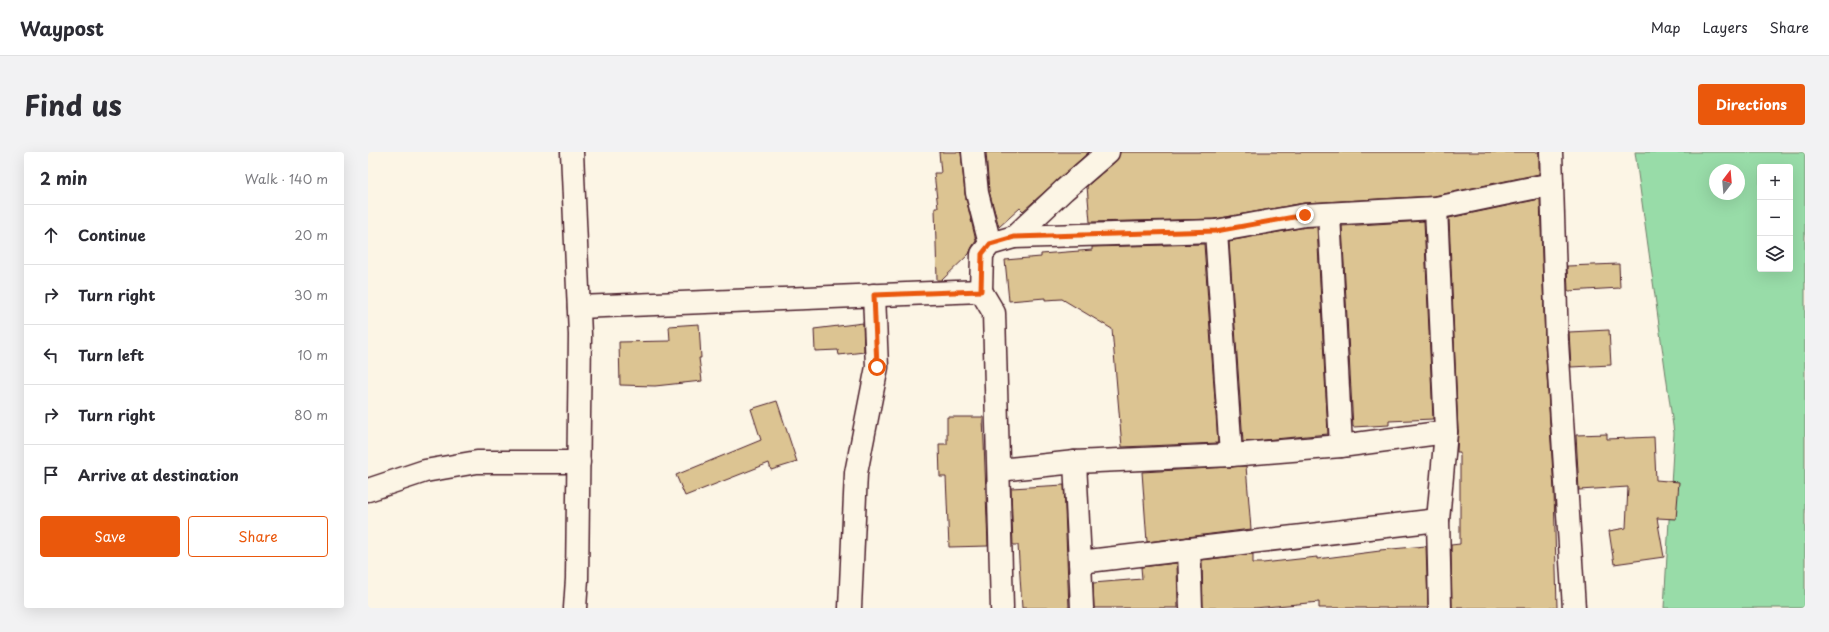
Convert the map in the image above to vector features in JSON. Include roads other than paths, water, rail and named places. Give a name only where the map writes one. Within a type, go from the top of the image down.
[{"type":"street","points":[[572,152],[580,335],[578,579],[575,608]]},
{"type":"street","points":[[973,152],[977,193],[990,244]]},
{"type":"street","points":[[1014,237],[1064,190],[1108,152]]},
{"type":"street","points":[[1551,152],[1557,342],[1574,608]]},
{"type":"street","points":[[1002,608],[994,313],[981,291],[982,254],[990,244],[1014,237],[1216,231],[1305,215],[1436,208],[1552,184]]},
{"type":"street","points":[[1436,208],[1446,432],[1438,520],[1440,608]]},
{"type":"street","points":[[1329,214],[1341,446]]},
{"type":"street","points":[[1216,231],[1231,455]]},
{"type":"street","points":[[579,307],[981,291]]},
{"type":"street","points":[[850,608],[856,473],[877,367],[874,295]]},
{"type":"street","points":[[999,470],[1075,462],[1231,455],[1341,446],[1446,432]]},
{"type":"street","points":[[368,490],[425,471],[477,462],[579,462]]},
{"type":"street","points":[[1075,462],[1082,608]]},
{"type":"street","points":[[1080,562],[1438,520]]},
{"type":"street","points":[[1189,549],[1191,608]]}]
